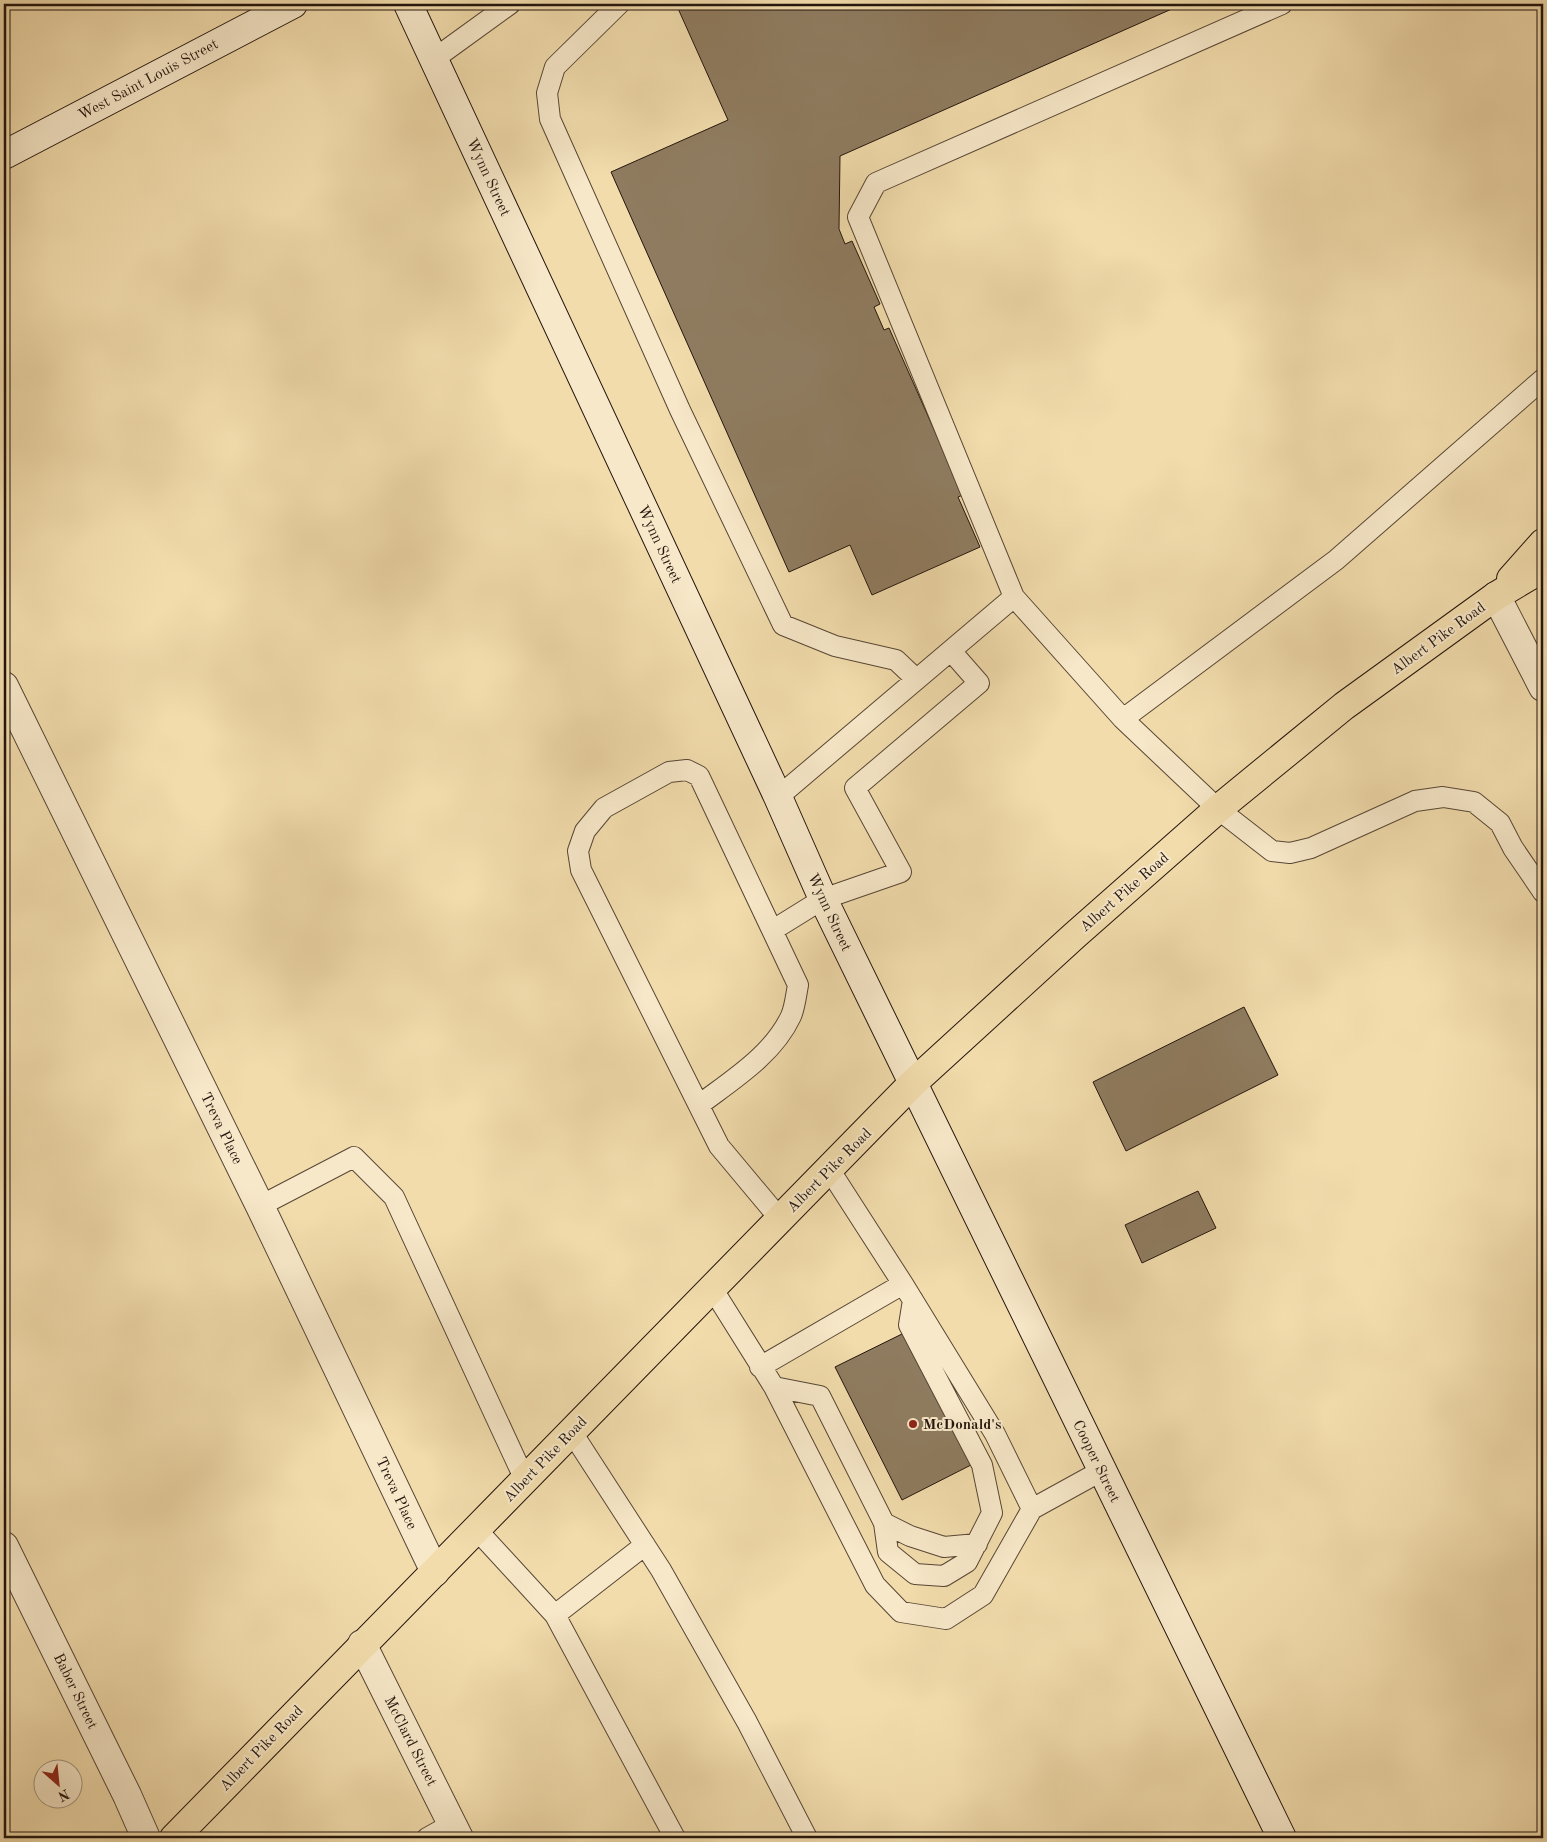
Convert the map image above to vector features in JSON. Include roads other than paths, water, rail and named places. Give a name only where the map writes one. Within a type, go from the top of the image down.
[{"type":"main road","points":[[1496,596],[1543,543]]},
{"type":"main road","name":"Albert Pike Road","points":[[174,1838],[912,1084],[1074,936],[1218,809],[1344,706],[1496,596],[1543,568]]},
{"type":"street","name":"West Saint Louis Street","points":[[4,155],[293,4]]},
{"type":"street","name":"Wynn Street","points":[[408,4],[778,797],[823,899],[912,1084]]},
{"type":"street","points":[[1496,596],[1543,688]]},
{"type":"street","name":"Treva Place","points":[[4,686],[260,1206],[435,1572]]},
{"type":"street","name":"Cooper Street","points":[[912,1084],[1282,1838]]},
{"type":"street","name":"Baber Street","points":[[4,1546],[127,1795],[146,1838]]},
{"type":"street","name":"McClard Street","points":[[362,1644],[455,1831]]},
{"type":"lane","points":[[434,60],[510,4]]},
{"type":"lane","points":[[619,4],[555,67],[547,94],[550,120],[680,410],[783,625],[835,646],[896,660],[916,679]]},
{"type":"lane","points":[[1282,4],[876,183],[858,217],[1014,597],[1123,719],[1218,809],[1264,846],[1272,850],[1290,853],[1311,848],[1415,801],[1443,797],[1474,802],[1500,823],[1513,848],[1543,892]]},
{"type":"lane","points":[[1123,719],[1336,560],[1543,379]]},
{"type":"lane","points":[[778,797],[1014,597]]},
{"type":"lane","points":[[773,930],[823,899],[901,872],[855,788],[979,683],[951,650]]},
{"type":"lane","points":[[699,1105],[738,1076],[776,1041],[791,1015],[798,986],[699,776],[687,770],[669,772],[604,808],[585,831],[578,851],[581,870],[719,1146],[780,1219]]},
{"type":"lane","points":[[260,1206],[354,1158],[394,1197],[525,1480]]},
{"type":"lane","points":[[829,1169],[908,1292],[995,1434],[1032,1510]]},
{"type":"lane","points":[[712,1288],[774,1387],[875,1585],[901,1612],[946,1619],[984,1595],[1032,1510],[1101,1470]]},
{"type":"lane","points":[[760,1367],[908,1292]]},
{"type":"lane","points":[[774,1387],[820,1396],[884,1522],[888,1552],[915,1574],[944,1576],[967,1562],[992,1513],[982,1465],[909,1325],[908,1292]]},
{"type":"lane","points":[[572,1431],[645,1545],[747,1722],[807,1838]]},
{"type":"lane","points":[[884,1522],[910,1536],[944,1546],[977,1544]]},
{"type":"lane","points":[[476,1529],[555,1615],[675,1838]]},
{"type":"lane","points":[[555,1615],[645,1545]]},
{"type":"lane","points":[[427,1838],[455,1831]]},
{"type":"place","name":"McDonald's","points":[[913,1424]]}]
